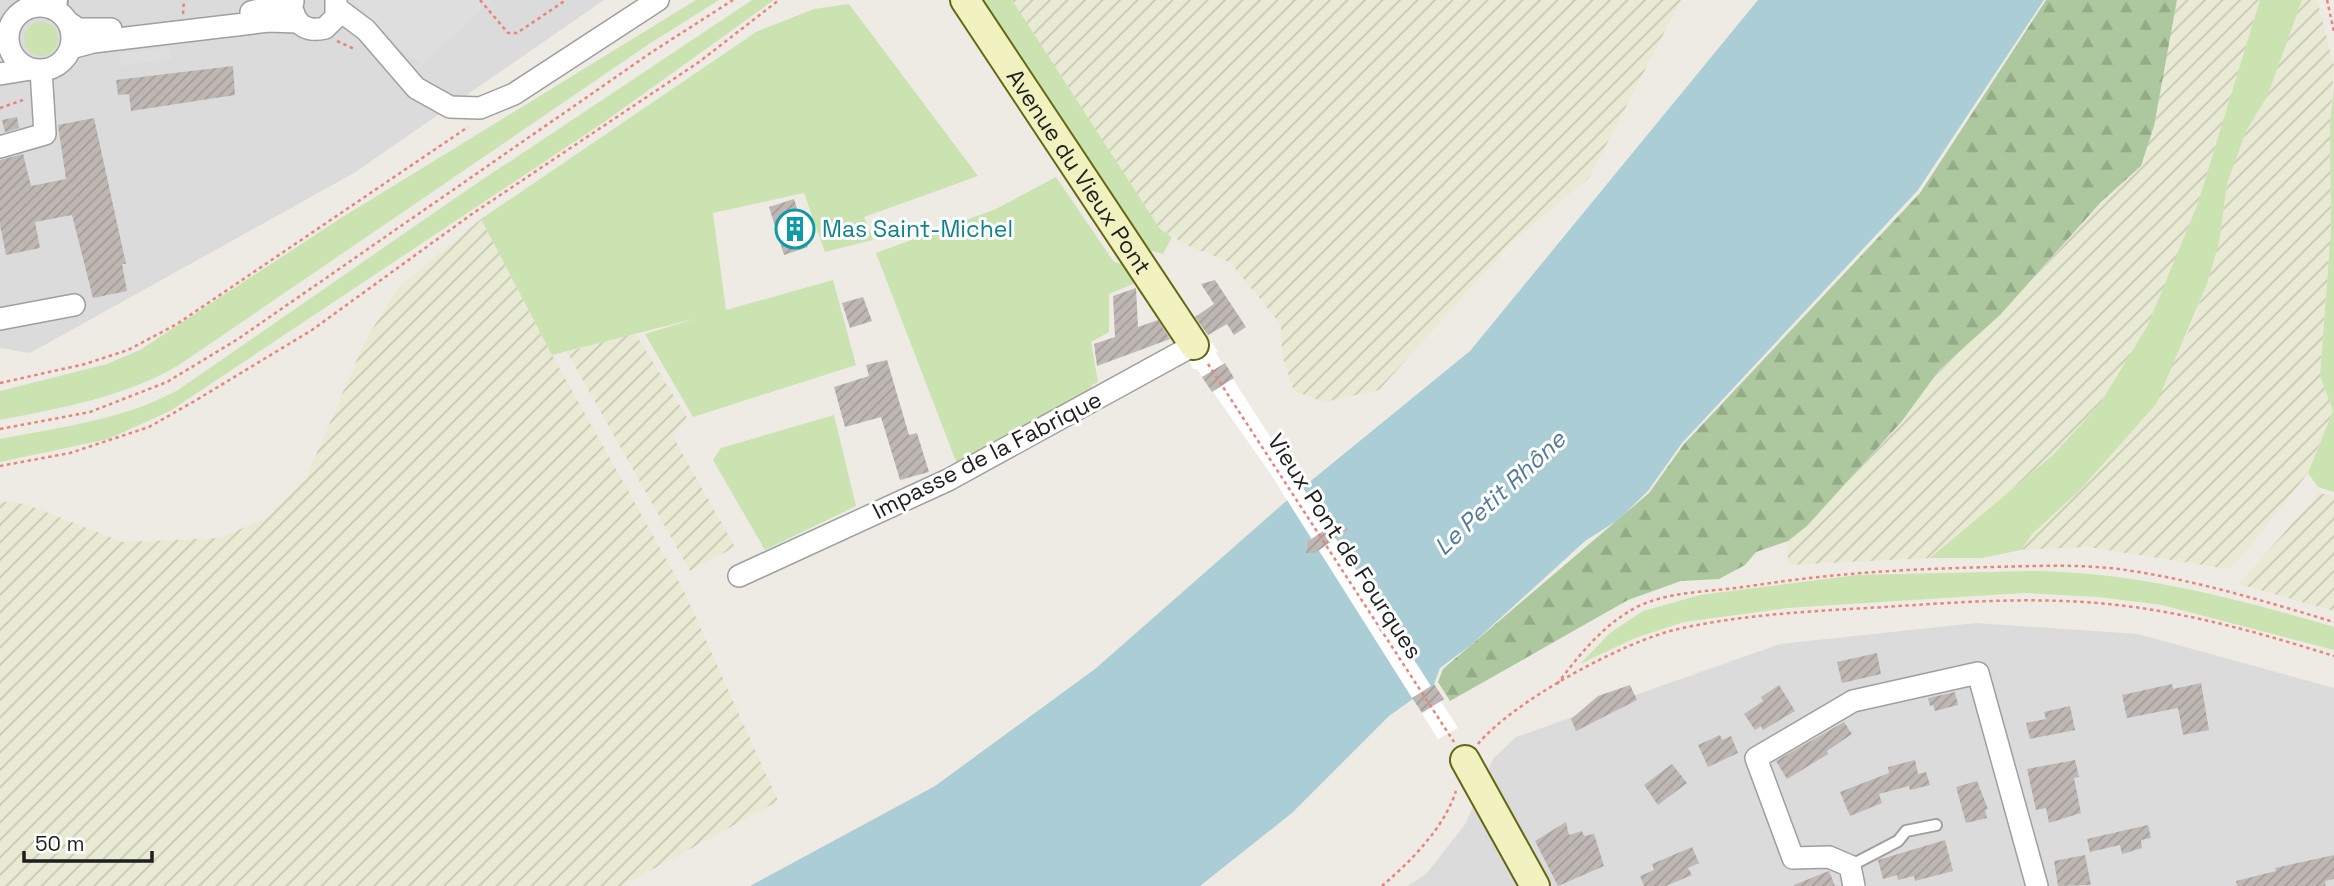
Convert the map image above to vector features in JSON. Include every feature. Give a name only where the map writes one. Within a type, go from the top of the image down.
[{"type":"street","points":[[295,8],[309,29],[330,16],[366,30],[416,88],[450,107],[480,108],[513,94],[658,0]]},
{"type":"street","name":"Avenue du Vieux Pont","points":[[965,0],[1194,345]]},
{"type":"street","points":[[0,147],[45,134],[44,96],[36,70],[13,56],[4,43],[11,23],[26,6],[59,9],[78,29],[110,29],[295,8]]},
{"type":"street","points":[[0,74],[56,66],[71,48],[93,43],[269,21],[295,8]]},
{"type":"street","points":[[59,9],[71,48]]},
{"type":"street","points":[[0,320],[74,305]]},
{"type":"street","name":"Impasse de la Fabrique","points":[[739,576],[948,480],[1194,345]]},
{"type":"street","points":[[1852,876],[1829,856],[1793,858],[1756,758],[1853,701],[1978,673],[2037,886]]},
{"type":"street","points":[[1465,760],[1535,886]]},
{"type":"lane","points":[[1852,876],[1898,841],[1906,831],[1936,825]]},
{"type":"path","points":[[480,0],[508,33],[517,33],[566,0]]},
{"type":"path","points":[[0,429],[90,412],[167,382],[238,339],[641,60],[733,0]]},
{"type":"path","points":[[0,466],[70,453],[149,427],[217,388],[312,330],[472,214],[699,62],[779,0]]},
{"type":"path","points":[[2327,0],[2334,32]]},
{"type":"path","points":[[330,16],[322,37],[359,52]]},
{"type":"path","points":[[1,106],[44,96]]},
{"type":"path","points":[[0,383],[85,364],[128,350],[177,324],[370,191],[463,133],[480,108]]},
{"type":"path","name":"Vieux Pont de Fourques","points":[[1216,375],[1448,733]]},
{"type":"path","points":[[1555,687],[1591,640],[1642,605],[1700,590],[1878,569],[2060,565],[2119,569],[2213,588],[2334,622]]},
{"type":"path","points":[[1382,886],[1426,843],[1453,801],[1465,760],[1491,728],[1555,687],[1642,642],[1677,629],[1764,617],[1962,602],[2118,605],[2222,625],[2334,656]]},
{"type":"shaded area","points":[[0,0],[604,0],[354,173],[30,353],[0,348]]},
{"type":"shaded area","points":[[354,0],[492,0],[423,64],[392,46]]},
{"type":"shaded area","points":[[170,47],[171,59],[121,66],[120,54]]},
{"type":"shaded area","points":[[1976,623],[2138,634],[2334,688],[2334,886],[1408,886],[1427,873],[1466,823],[1493,759],[1516,737],[1780,644]]},
{"type":"green space","points":[[696,0],[719,0],[649,44],[179,365],[115,393],[69,406],[0,420],[0,391],[107,364],[140,350],[341,218]]},
{"type":"green space","points":[[752,0],[774,0],[607,120],[170,411],[108,439],[0,462],[0,439],[114,416],[178,390],[464,192]]},
{"type":"green space","points":[[978,0],[1012,0],[1160,229],[1172,237],[1163,254],[1152,251],[1142,242]]},
{"type":"green space","points":[[1012,0],[1681,0],[1589,178],[1515,239],[1379,390],[1324,402],[1294,391],[1282,355],[1281,325],[1231,263],[1189,246],[1160,229]]},
{"type":"green space","points":[[2046,0],[2177,0],[2154,126],[2141,166],[2101,202],[2000,315],[1940,369],[1902,421],[1807,526],[1788,541],[1756,552],[1745,565],[1719,579],[1681,581],[1628,600],[1450,701],[1438,682],[1443,669],[1649,493],[1684,444],[1920,193]]},
{"type":"green space","points":[[2177,0],[2260,0],[2198,203],[2174,266],[2148,325],[2100,404],[2053,455],[1930,558],[1788,565],[1788,541],[1807,526],[1902,421],[1940,369],[2000,315],[2102,202],[2141,166],[2154,126]]},
{"type":"green space","points":[[2260,0],[2302,0],[2267,97],[2246,131],[2227,184],[2219,243],[2207,284],[2156,404],[2080,490],[2032,534],[2021,550],[1982,558],[1930,558],[2053,455],[2100,404],[2148,325],[2198,203]]},
{"type":"green space","points":[[2302,0],[2317,0],[2334,66],[2330,123],[2331,230],[2320,375],[2333,411],[2308,473],[2243,555],[2228,569],[2088,547],[2017,550],[2187,335],[2207,284],[2219,243],[2227,184],[2246,131],[2267,97]]},
{"type":"green space","points":[[849,4],[978,176],[864,217],[873,240],[825,252],[804,193],[713,213],[726,310],[833,280],[856,365],[693,417],[645,334],[697,318],[552,355],[481,219],[756,32],[814,9]]},
{"type":"green space","points":[[41,22],[53,27],[58,39],[53,51],[41,56],[29,51],[24,39],[29,27]]},
{"type":"green space","points":[[2334,86],[2334,492],[2318,487],[2308,473],[2333,411],[2320,376],[2331,230],[2330,123]]},
{"type":"green space","points":[[1056,177],[1114,262],[1125,265],[1138,282],[1109,294],[1109,332],[1091,342],[1098,382],[1092,385],[1087,399],[957,464],[876,253],[996,209]]},
{"type":"green space","points":[[481,219],[552,355],[683,589],[778,801],[622,886],[0,886],[0,501],[25,504],[123,542],[220,538],[268,517],[306,478],[365,341],[398,288]]},
{"type":"green space","points":[[635,333],[688,419],[672,435],[735,547],[690,571],[567,352]]},
{"type":"green space","points":[[834,415],[856,506],[765,550],[713,460],[721,448]]},
{"type":"green space","points":[[2319,493],[2334,496],[2334,611],[2239,584]]},
{"type":"green space","points":[[2032,571],[2109,576],[2185,588],[2260,606],[2334,627],[2334,650],[2162,605],[2098,597],[2023,593],[1787,608],[1684,622],[1635,638],[1580,664],[1610,633],[1643,611],[1700,595],[1857,575]]},
{"type":"water","name":"Le Petit Rhône","points":[[1758,0],[2044,0],[1918,190],[1682,443],[1648,491],[1618,520],[1585,541],[1471,645],[1440,668],[1434,684],[1389,716],[1292,813],[1200,886],[750,886],[935,786],[1095,669],[1285,502],[1470,351]],"holes":[[[1336,522],[1343,526],[1343,533],[1315,553],[1306,550],[1307,542]]]},
{"type":"pier","points":[[1212,342],[1218,352],[1216,353],[1458,728],[1438,739],[1270,473],[1197,369],[1193,369],[1187,356]]},
{"type":"building","points":[[233,66],[235,95],[131,111],[129,94],[118,95],[116,80]]},
{"type":"building","points":[[17,117],[19,128],[5,132],[2,120]]},
{"type":"building","points":[[94,118],[126,264],[122,264],[127,291],[93,298],[72,215],[35,222],[40,248],[6,255],[0,225],[0,160],[23,154],[31,186],[66,179],[58,125]]},
{"type":"building","name":"Mas Saint-Michel","points":[[794,199],[802,224],[811,220],[815,234],[805,238],[808,247],[784,255],[769,207]]},
{"type":"building","points":[[1215,280],[1246,327],[1234,335],[1227,324],[1208,335],[1195,317],[1214,304],[1201,284]]},
{"type":"building","points":[[1136,288],[1138,327],[1158,320],[1170,339],[1097,366],[1094,344],[1115,337],[1113,296]]},
{"type":"building","points":[[863,297],[872,321],[850,328],[842,303]]},
{"type":"building","points":[[887,360],[909,435],[917,433],[929,472],[900,480],[881,417],[845,427],[834,387],[869,376],[866,365]]},
{"type":"building","points":[[1225,363],[1234,378],[1212,392],[1202,377]]},
{"type":"building","points":[[1336,522],[1349,529],[1315,553],[1306,553],[1307,542]]},
{"type":"building","points":[[1877,653],[1881,674],[1842,683],[1837,662]]},
{"type":"building","points":[[2201,683],[2209,730],[2183,735],[2178,708],[2127,718],[2122,695],[2172,684],[2173,689]]},
{"type":"building","points":[[1434,684],[1444,699],[1422,713],[1412,698]]},
{"type":"building","points":[[1630,685],[1637,700],[1576,731],[1571,719],[1598,696]]},
{"type":"building","points":[[1779,685],[1795,711],[1763,730],[1761,726],[1755,730],[1744,714],[1763,701],[1761,697]]},
{"type":"building","points":[[1955,692],[1958,705],[1935,711],[1933,705],[1930,706],[1928,698]]},
{"type":"building","points":[[2070,706],[2075,730],[2030,739],[2026,723],[2046,719],[2044,712]]},
{"type":"building","points":[[1844,722],[1852,734],[1827,751],[1828,754],[1787,779],[1776,761]]},
{"type":"building","points":[[1720,735],[1722,740],[1731,736],[1738,753],[1708,767],[1698,745]]},
{"type":"building","points":[[1915,760],[1918,774],[1926,772],[1930,785],[1910,790],[1909,786],[1879,794],[1882,803],[1850,816],[1840,792],[1889,773],[1888,767]]},
{"type":"building","points":[[2075,760],[2079,777],[2074,778],[2081,813],[2049,823],[2046,808],[2036,810],[2027,769]]},
{"type":"building","points":[[1672,764],[1687,783],[1658,805],[1644,785]]},
{"type":"building","points":[[1977,781],[1988,809],[1985,810],[1987,818],[1966,823],[1956,787]]},
{"type":"building","points":[[1566,822],[1569,835],[1582,831],[1584,836],[1594,834],[1604,866],[1558,886],[1535,841]]},
{"type":"building","points":[[2148,825],[2151,838],[2141,840],[2142,848],[2122,854],[2120,845],[2090,852],[2087,839]]},
{"type":"building","points":[[1945,840],[1953,871],[1915,881],[1914,876],[1898,880],[1897,875],[1883,879],[1878,860]]},
{"type":"building","points":[[1692,847],[1699,863],[1688,868],[1692,875],[1666,886],[1644,886],[1640,876],[1654,870],[1652,864]]},
{"type":"building","points":[[2085,855],[2091,885],[2058,886],[2054,861]]},
{"type":"building","points":[[2334,855],[2334,879],[2325,881],[2326,886],[2237,886],[2236,881],[2276,871],[2275,868]]},
{"type":"building","points":[[1829,871],[1835,886],[1794,886],[1794,885]]},
{"type":"place","name":"Mas Saint-Michel","points":[[795,229]]}]
